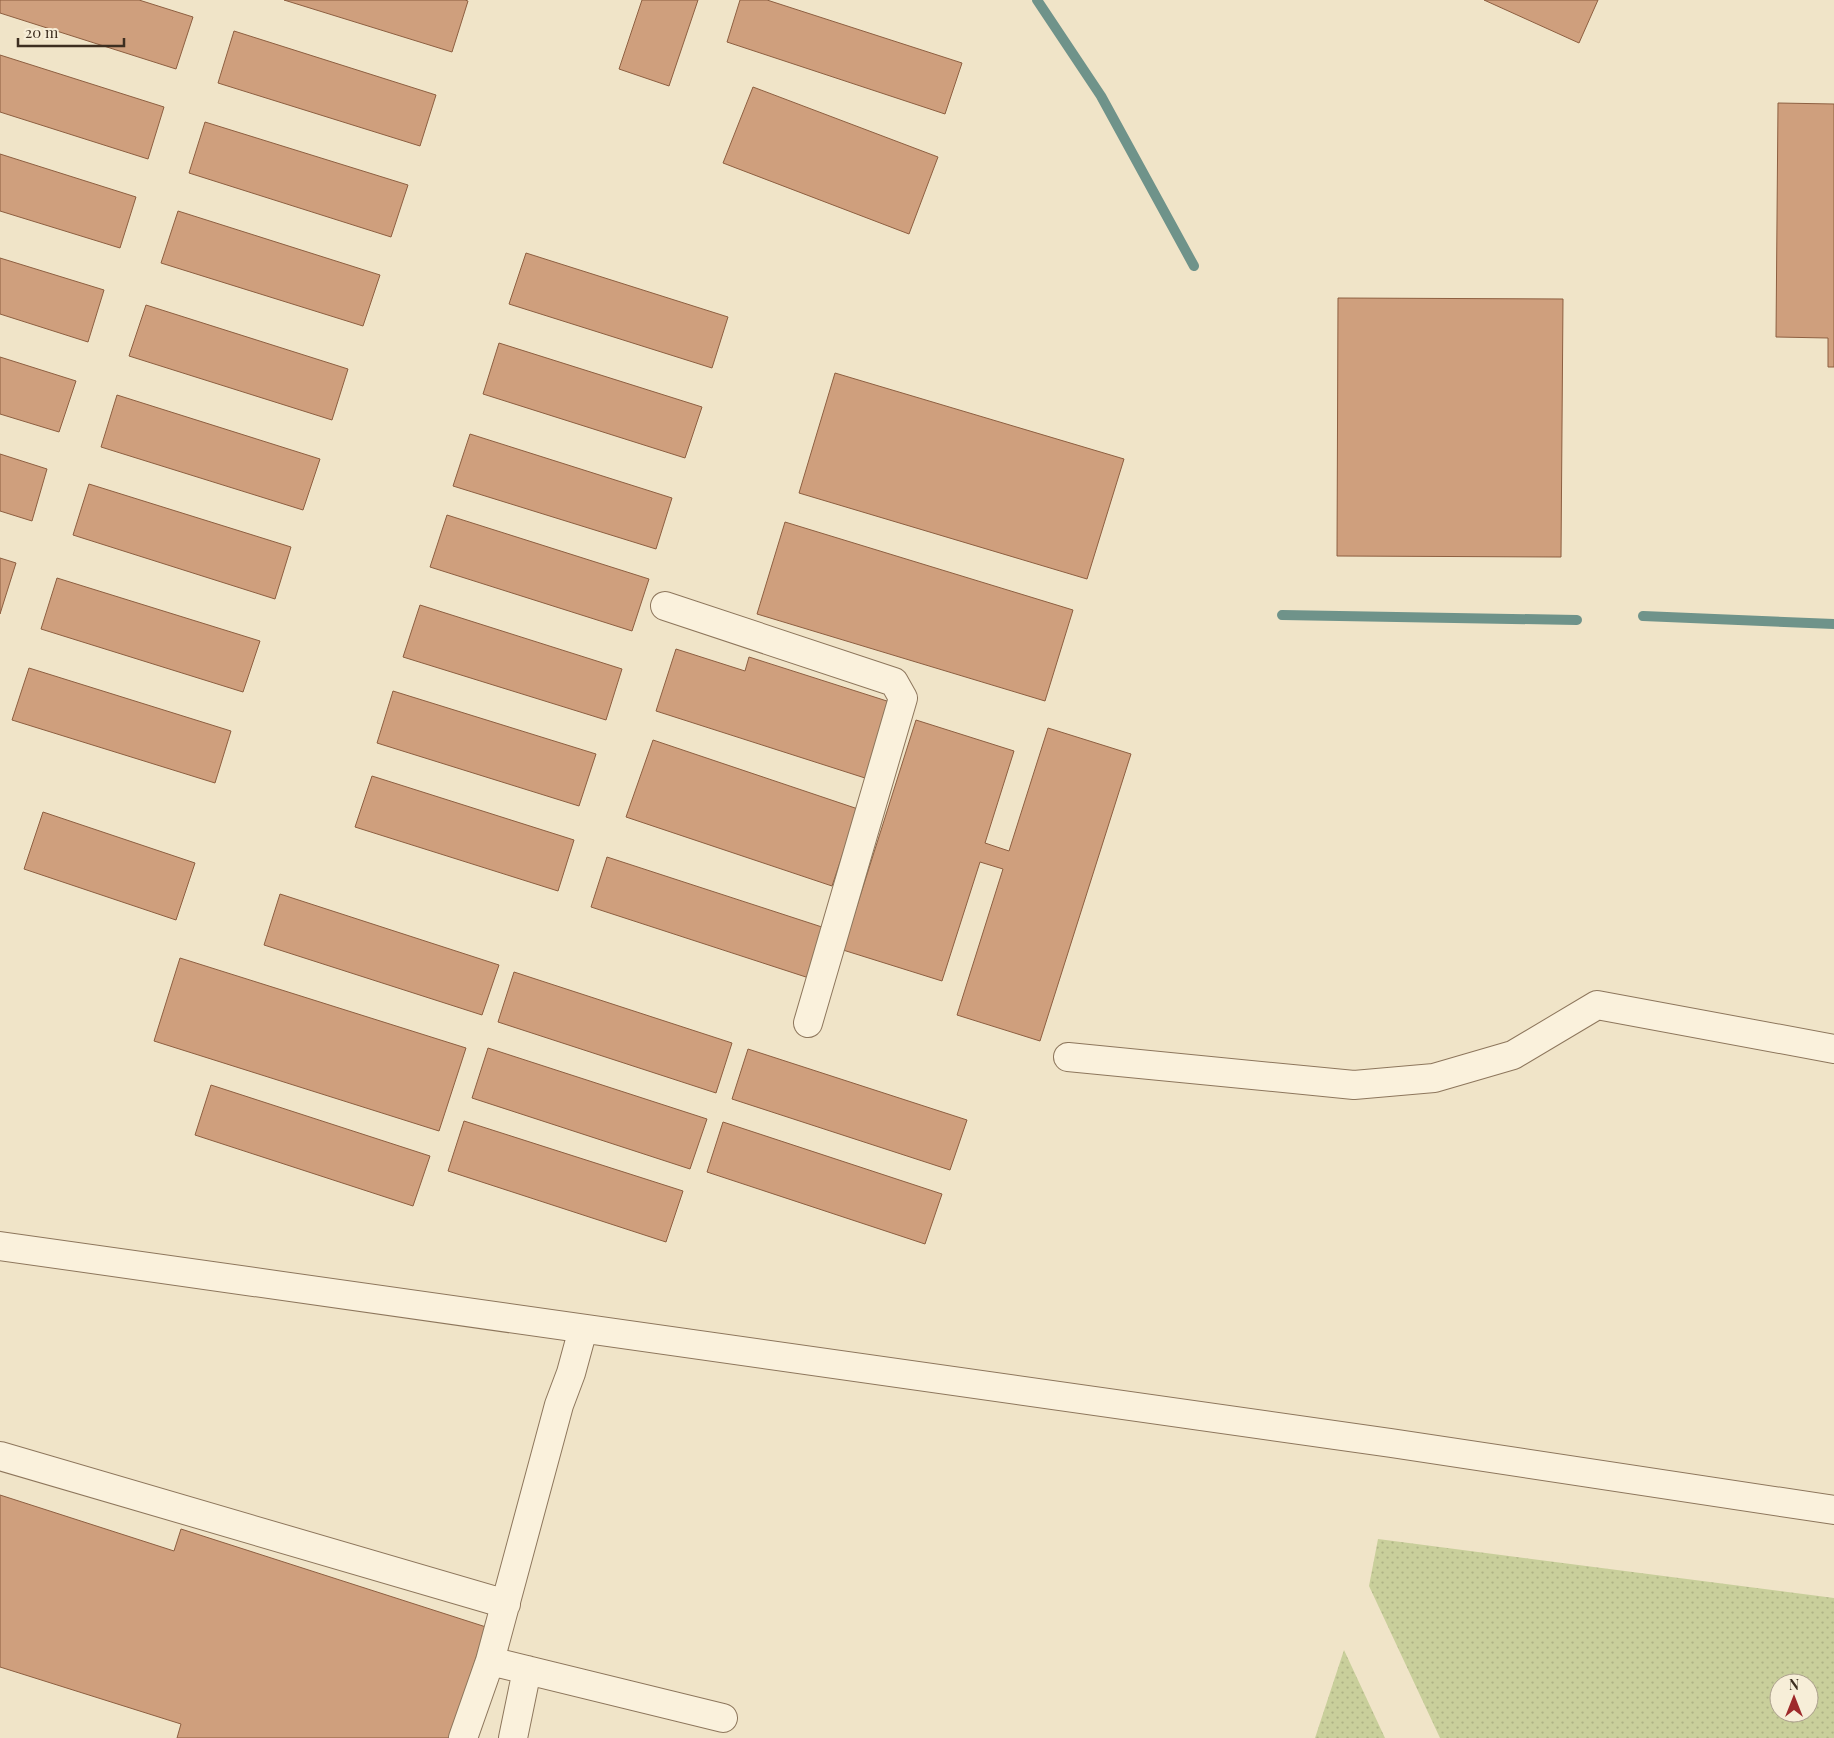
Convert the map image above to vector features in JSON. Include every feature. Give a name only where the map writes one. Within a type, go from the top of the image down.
[{"type":"street","points":[[665,606],[894,682],[903,698],[808,1023]]},
{"type":"street","points":[[1068,1057],[1354,1085],[1434,1078],[1513,1055],[1597,1005],[1834,1049]]},
{"type":"street","points":[[0,1246],[1391,1443],[1834,1510]]},
{"type":"street","points":[[463,1738],[490,1661],[559,1404],[571,1373],[583,1329]]},
{"type":"street","points":[[0,1456],[506,1604]]},
{"type":"street","points":[[490,1661],[723,1718]]},
{"type":"street","points":[[513,1738],[527,1670]]},
{"type":"green space","points":[[1378,1539],[1834,1598],[1834,1738],[1440,1738],[1369,1586]]},
{"type":"green space","points":[[1344,1650],[1385,1738],[1315,1738]]},
{"type":"building","points":[[0,0],[139,0],[193,17],[176,69],[0,13]]},
{"type":"building","points":[[284,0],[465,0],[468,1],[452,52]]},
{"type":"building","points":[[642,0],[698,0],[669,86],[619,69]]},
{"type":"building","points":[[740,0],[767,0],[962,63],[945,114],[727,42]]},
{"type":"building","points":[[1484,0],[1598,0],[1579,43]]},
{"type":"building","points":[[234,31],[436,95],[420,146],[218,83]]},
{"type":"building","points":[[0,55],[164,107],[148,159],[0,112]]},
{"type":"building","points":[[753,87],[938,157],[909,234],[723,163]]},
{"type":"building","points":[[1778,103],[1834,104],[1834,367],[1828,367],[1828,338],[1776,337]]},
{"type":"building","points":[[205,122],[408,185],[391,237],[189,173]]},
{"type":"building","points":[[0,154],[136,197],[120,248],[0,211]]},
{"type":"building","points":[[178,211],[380,275],[363,326],[161,263]]},
{"type":"building","points":[[526,253],[728,317],[712,368],[509,304]]},
{"type":"building","points":[[0,258],[104,290],[88,342],[0,314]]},
{"type":"building","points":[[1338,298],[1563,299],[1561,557],[1337,556]]},
{"type":"building","points":[[146,305],[348,369],[332,420],[129,356]]},
{"type":"building","points":[[499,343],[702,407],[685,458],[483,394]]},
{"type":"building","points":[[0,357],[76,381],[59,432],[0,414]]},
{"type":"building","points":[[835,373],[1124,459],[1087,579],[799,493]]},
{"type":"building","points":[[117,395],[320,459],[303,510],[101,447]]},
{"type":"building","points":[[470,434],[672,498],[656,549],[453,486]]},
{"type":"building","points":[[0,454],[47,469],[32,521],[0,511]]},
{"type":"building","points":[[89,484],[291,547],[275,599],[73,535]]},
{"type":"building","points":[[447,515],[649,579],[632,631],[430,567]]},
{"type":"building","points":[[785,522],[1073,610],[1045,701],[757,614]]},
{"type":"building","points":[[0,558],[16,563],[0,614]]},
{"type":"building","points":[[57,578],[260,641],[243,692],[41,629]]},
{"type":"building","points":[[420,605],[622,669],[606,720],[403,657]]},
{"type":"building","points":[[676,649],[745,671],[749,657],[890,702],[865,778],[656,711]]},
{"type":"building","points":[[29,668],[231,731],[215,783],[12,720]]},
{"type":"building","points":[[393,691],[596,754],[579,806],[377,743]]},
{"type":"building","points":[[916,720],[1014,751],[985,843],[1009,851],[1048,728],[1131,754],[1040,1041],[957,1015],[1003,869],[980,862],[942,981],[843,950]]},
{"type":"building","points":[[653,740],[858,809],[832,886],[626,817]]},
{"type":"building","points":[[372,776],[574,840],[558,891],[355,827]]},
{"type":"building","points":[[43,812],[195,863],[176,920],[24,869]]},
{"type":"building","points":[[607,857],[825,928],[809,978],[591,907]]},
{"type":"building","points":[[280,894],[499,965],[482,1015],[264,945]]},
{"type":"building","points":[[180,958],[466,1048],[439,1131],[154,1041]]},
{"type":"building","points":[[514,972],[732,1043],[716,1093],[498,1022]]},
{"type":"building","points":[[488,1048],[707,1119],[690,1169],[472,1098]]},
{"type":"building","points":[[748,1049],[967,1120],[950,1170],[732,1099]]},
{"type":"building","points":[[211,1085],[430,1156],[413,1206],[195,1135]]},
{"type":"building","points":[[464,1121],[683,1191],[666,1242],[448,1171]]},
{"type":"building","points":[[723,1122],[942,1194],[925,1244],[707,1172]]},
{"type":"building","points":[[0,1495],[174,1551],[181,1529],[486,1627],[450,1738],[177,1738],[181,1724],[0,1667]]},
{"type":"waterway","points":[[1037,0],[1101,96],[1194,266]]},
{"type":"waterway","points":[[1282,615],[1577,620]]},
{"type":"waterway","points":[[1643,616],[1834,624]]}]
